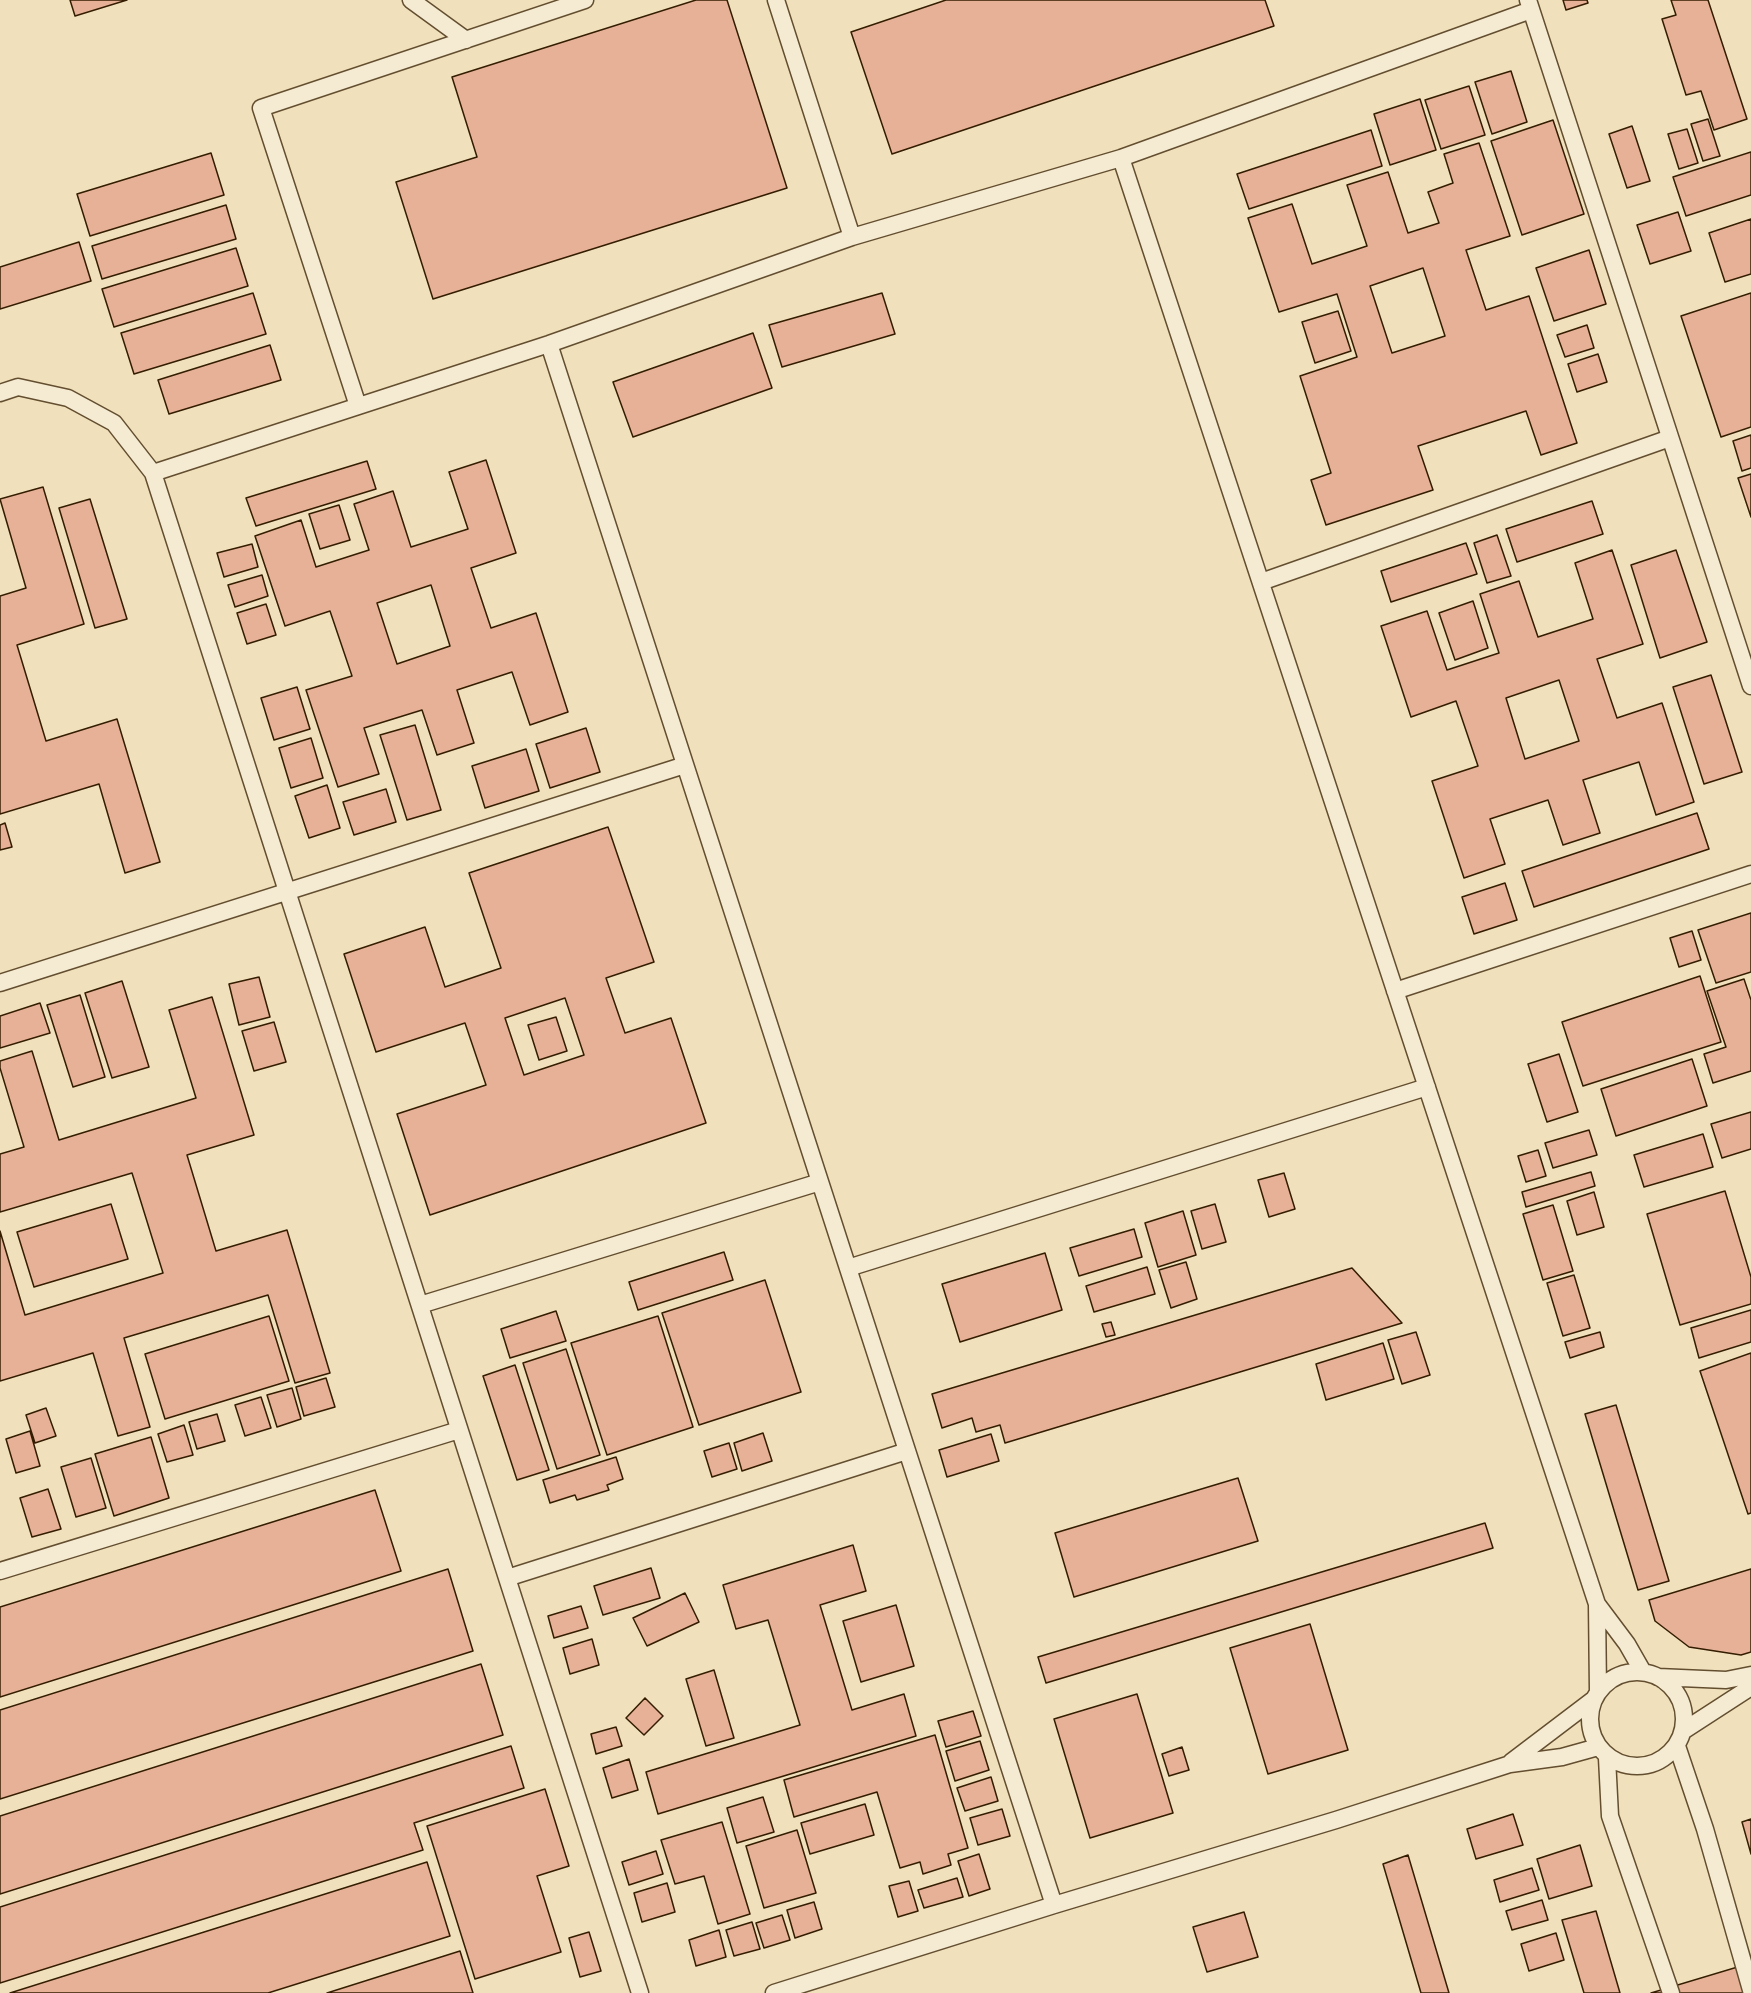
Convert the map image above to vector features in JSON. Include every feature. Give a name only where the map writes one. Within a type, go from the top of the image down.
[{"type":"lane","points":[[411,0],[466,40]]},
{"type":"lane","points":[[358,406],[261,108],[585,0]]},
{"type":"lane","points":[[776,0],[852,237]]},
{"type":"lane","points":[[153,473],[549,344],[852,237],[1121,158],[1530,5],[1751,686]]},
{"type":"lane","points":[[1121,158],[1597,1604],[1650,1675],[1671,1686],[1680,1699],[1685,1715],[1680,1738],[1751,1990]]},
{"type":"lane","points":[[549,344],[1054,1905]]},
{"type":"lane","points":[[0,393],[18,387],[68,398],[114,423],[153,473],[640,1993]]},
{"type":"lane","points":[[1261,582],[1670,438]]},
{"type":"lane","points":[[0,983],[685,765]]},
{"type":"lane","points":[[1395,991],[1751,874]]},
{"type":"lane","points":[[848,1268],[1426,1087]]},
{"type":"lane","points":[[420,1305],[820,1182]]},
{"type":"lane","points":[[0,1571],[459,1430]]},
{"type":"lane","points":[[507,1578],[907,1451]]},
{"type":"lane","points":[[1597,1604],[1596,1695],[1588,1719],[1591,1734],[1603,1752],[1625,1766],[1645,1767],[1663,1759],[1680,1738],[1751,1687]]},
{"type":"lane","points":[[1510,1764],[1596,1695],[1610,1680],[1626,1673],[1726,1680],[1751,1675]]},
{"type":"lane","points":[[774,1993],[1510,1764],[1603,1752]]},
{"type":"lane","points":[[1603,1752],[1610,1816],[1671,1993]]},
{"type":"building","points":[[70,0],[127,0],[75,16]]},
{"type":"building","points":[[696,0],[727,0],[787,188],[433,299],[396,182],[477,157],[452,77]]},
{"type":"building","points":[[946,0],[1265,0],[1274,26],[892,154],[851,32]]},
{"type":"building","points":[[1563,0],[1587,0],[1588,3],[1566,10]]},
{"type":"building","points":[[1671,0],[1708,0],[1747,119],[1714,130],[1701,91],[1686,95],[1662,19],[1676,15]]},
{"type":"building","points":[[1511,71],[1527,122],[1492,134],[1475,82]]},
{"type":"building","points":[[1469,86],[1485,135],[1441,149],[1425,100]]},
{"type":"building","points":[[1420,99],[1436,150],[1390,165],[1374,114]]},
{"type":"building","points":[[1708,119],[1720,156],[1703,161],[1691,124]]},
{"type":"building","points":[[1553,120],[1584,214],[1522,235],[1491,141]]},
{"type":"building","points":[[1632,126],[1650,181],[1627,188],[1609,134]]},
{"type":"building","points":[[1687,129],[1698,163],[1679,169],[1668,134]]},
{"type":"building","points":[[1371,130],[1382,166],[1249,209],[1237,174]]},
{"type":"building","points":[[1479,143],[1510,236],[1466,250],[1486,310],[1529,296],[1577,443],[1541,455],[1526,411],[1418,446],[1433,490],[1326,525],[1311,480],[1331,473],[1300,376],[1357,357],[1337,294],[1279,312],[1248,218],[1292,204],[1312,264],[1367,246],[1347,185],[1388,172],[1408,233],[1439,223],[1428,192],[1453,183],[1444,154]],"holes":[[[1423,268],[1445,336],[1392,353],[1370,286]]]},
{"type":"building","points":[[1751,152],[1751,195],[1686,216],[1673,177]]},
{"type":"building","points":[[211,153],[224,195],[90,236],[77,194]]},
{"type":"building","points":[[226,205],[236,239],[102,279],[92,246]]},
{"type":"building","points":[[1678,212],[1691,251],[1650,264],[1637,225]]},
{"type":"building","points":[[1751,219],[1751,274],[1725,282],[1709,233]]},
{"type":"building","points":[[79,242],[91,281],[0,309],[0,267]]},
{"type":"building","points":[[236,248],[248,286],[114,327],[102,289]]},
{"type":"building","points":[[1589,250],[1606,304],[1554,321],[1536,268]]},
{"type":"building","points":[[253,293],[266,334],[134,374],[121,333]]},
{"type":"building","points":[[882,293],[895,334],[782,367],[769,325]]},
{"type":"building","points":[[1751,293],[1751,427],[1721,437],[1681,316]]},
{"type":"building","points":[[1338,311],[1351,351],[1315,363],[1302,322]]},
{"type":"building","points":[[1587,325],[1594,348],[1565,357],[1557,335]]},
{"type":"building","points":[[753,333],[772,388],[633,437],[613,382]]},
{"type":"building","points":[[270,345],[281,380],[169,414],[158,380]]},
{"type":"building","points":[[1598,354],[1607,382],[1577,392],[1568,364]]},
{"type":"building","points":[[1751,435],[1751,468],[1742,471],[1733,441]]},
{"type":"building","points":[[486,460],[516,553],[471,568],[491,628],[536,613],[568,712],[530,725],[512,672],[457,690],[474,743],[437,755],[422,710],[364,728],[379,774],[338,787],[306,690],[352,676],[330,611],[285,626],[255,536],[301,520],[316,567],[369,550],[354,504],[393,491],[411,547],[468,529],[449,472]],"holes":[[[431,585],[450,646],[397,664],[377,603]]]},
{"type":"building","points":[[367,461],[376,489],[256,526],[246,498]]},
{"type":"building","points":[[1751,474],[1751,517],[1738,478]]},
{"type":"building","points":[[43,487],[84,624],[17,645],[46,741],[117,719],[160,862],[125,873],[99,784],[0,814],[0,596],[26,588],[0,499]]},
{"type":"building","points":[[90,499],[127,619],[95,628],[59,508]]},
{"type":"building","points":[[1592,501],[1603,534],[1517,562],[1506,529]]},
{"type":"building","points":[[339,505],[350,540],[320,549],[309,514]]},
{"type":"building","points":[[1497,535],[1511,576],[1487,583],[1474,543]]},
{"type":"building","points":[[1466,543],[1477,574],[1391,602],[1381,571]]},
{"type":"building","points":[[252,544],[258,567],[224,577],[217,553]]},
{"type":"building","points":[[1612,550],[1643,644],[1597,659],[1617,718],[1662,703],[1694,802],[1656,815],[1639,762],[1583,780],[1600,833],[1563,845],[1548,800],[1490,819],[1505,864],[1464,878],[1432,781],[1478,766],[1456,701],[1411,717],[1381,626],[1427,611],[1447,670],[1499,653],[1480,594],[1519,581],[1538,637],[1593,619],[1575,563]],"holes":[[[1559,680],[1579,741],[1525,759],[1506,698]]]},
{"type":"building","points":[[1676,550],[1707,642],[1660,658],[1631,565]]},
{"type":"building","points":[[262,575],[268,596],[235,607],[228,585]]},
{"type":"building","points":[[1473,601],[1488,648],[1455,660],[1439,613]]},
{"type":"building","points":[[266,604],[276,635],[247,644],[237,613]]},
{"type":"building","points":[[1711,675],[1742,772],[1704,784],[1673,687]]},
{"type":"building","points":[[297,687],[310,729],[274,740],[261,698]]},
{"type":"building","points":[[415,725],[441,810],[407,820],[380,735]]},
{"type":"building","points":[[586,728],[600,772],[550,788],[536,744]]},
{"type":"building","points":[[311,738],[323,778],[291,788],[279,748]]},
{"type":"building","points":[[526,749],[539,791],[485,808],[472,766]]},
{"type":"building","points":[[327,785],[340,828],[309,838],[295,796]]},
{"type":"building","points":[[386,789],[396,822],[354,835],[343,802]]},
{"type":"building","points":[[1697,813],[1709,849],[1534,907],[1522,871]]},
{"type":"building","points":[[5,823],[12,847],[0,850],[0,825]]},
{"type":"building","points":[[608,827],[654,962],[606,978],[625,1033],[671,1018],[706,1123],[430,1215],[397,1114],[486,1085],[465,1023],[376,1052],[344,954],[425,927],[445,987],[501,968],[469,873]],"holes":[[[565,998],[584,1055],[524,1075],[505,1018]]]},
{"type":"building","points":[[1505,883],[1517,920],[1474,934],[1462,897]]},
{"type":"building","points":[[1751,913],[1751,972],[1716,983],[1698,930]]},
{"type":"building","points":[[1692,931],[1701,960],[1679,967],[1670,938]]},
{"type":"building","points":[[1700,976],[1721,1042],[1583,1086],[1562,1022]]},
{"type":"building","points":[[259,977],[270,1017],[239,1025],[229,984]]},
{"type":"building","points":[[1744,979],[1751,1000],[1751,1071],[1713,1083],[1704,1054],[1726,1047],[1707,991]]},
{"type":"building","points":[[122,981],[149,1067],[112,1078],[85,993]]},
{"type":"building","points":[[80,995],[105,1077],[73,1087],[47,1005]]},
{"type":"building","points":[[212,997],[254,1135],[187,1155],[216,1251],[287,1230],[330,1373],[295,1383],[268,1295],[124,1338],[150,1427],[118,1436],[93,1353],[0,1381],[0,1231],[25,1315],[163,1273],[132,1173],[0,1212],[0,1154],[24,1147],[0,1068],[0,1061],[32,1051],[59,1140],[196,1098],[169,1010]]},
{"type":"building","points":[[40,1003],[50,1033],[0,1048],[0,1016]]},
{"type":"building","points":[[556,1017],[567,1051],[539,1060],[528,1025]]},
{"type":"building","points":[[274,1022],[286,1062],[254,1071],[242,1031]]},
{"type":"building","points":[[1559,1054],[1578,1112],[1547,1122],[1528,1064]]},
{"type":"building","points":[[1692,1059],[1707,1106],[1616,1136],[1601,1089]]},
{"type":"building","points":[[1751,1112],[1751,1149],[1722,1158],[1711,1124]]},
{"type":"building","points":[[1589,1130],[1597,1155],[1553,1168],[1545,1143]]},
{"type":"building","points":[[1703,1134],[1713,1167],[1644,1187],[1634,1155]]},
{"type":"building","points":[[1538,1150],[1546,1176],[1526,1182],[1518,1156]]},
{"type":"building","points":[[1591,1172],[1595,1186],[1526,1207],[1522,1192]]},
{"type":"building","points":[[1284,1173],[1295,1209],[1269,1217],[1258,1180]]},
{"type":"building","points":[[1725,1191],[1751,1277],[1751,1304],[1680,1325],[1647,1214]]},
{"type":"building","points":[[1594,1192],[1604,1227],[1577,1235],[1567,1201]]},
{"type":"building","points":[[111,1204],[128,1259],[34,1287],[17,1232]]},
{"type":"building","points":[[1215,1204],[1226,1242],[1202,1249],[1191,1211]]},
{"type":"building","points":[[1553,1205],[1573,1271],[1543,1280],[1523,1214]]},
{"type":"building","points":[[1183,1211],[1196,1255],[1158,1267],[1145,1223]]},
{"type":"building","points":[[1134,1229],[1142,1257],[1079,1276],[1070,1248]]},
{"type":"building","points":[[724,1252],[733,1280],[638,1310],[629,1282]]},
{"type":"building","points":[[1045,1253],[1062,1310],[960,1342],[942,1284]]},
{"type":"building","points":[[1186,1262],[1197,1299],[1171,1308],[1159,1270]]},
{"type":"building","points":[[1147,1267],[1155,1294],[1094,1312],[1086,1286]]},
{"type":"building","points":[[1352,1268],[1402,1323],[1005,1443],[1000,1425],[976,1432],[972,1418],[942,1428],[932,1394]]},
{"type":"building","points":[[1574,1275],[1590,1328],[1563,1336],[1547,1283]]},
{"type":"building","points":[[765,1280],[801,1392],[699,1425],[662,1313]]},
{"type":"building","points":[[1751,1310],[1751,1342],[1699,1358],[1691,1328]]},
{"type":"building","points":[[556,1311],[566,1341],[510,1358],[501,1329]]},
{"type":"building","points":[[269,1316],[289,1381],[165,1419],[145,1354]]},
{"type":"building","points":[[658,1316],[693,1427],[607,1455],[571,1343]]},
{"type":"building","points":[[1111,1322],[1115,1335],[1106,1337],[1102,1324]]},
{"type":"building","points":[[1416,1332],[1430,1375],[1402,1384],[1388,1340]]},
{"type":"building","points":[[1600,1332],[1604,1347],[1570,1358],[1565,1342]]},
{"type":"building","points":[[1383,1343],[1394,1379],[1326,1400],[1316,1364]]},
{"type":"building","points":[[566,1349],[600,1455],[557,1469],[523,1363]]},
{"type":"building","points":[[1751,1353],[1751,1513],[1748,1514],[1700,1371]]},
{"type":"building","points":[[515,1365],[549,1470],[517,1480],[483,1376]]},
{"type":"building","points":[[326,1378],[335,1407],[304,1416],[296,1387]]},
{"type":"building","points":[[292,1388],[301,1419],[277,1427],[267,1395]]},
{"type":"building","points":[[261,1397],[271,1428],[245,1436],[235,1405]]},
{"type":"building","points":[[1616,1405],[1669,1581],[1638,1590],[1585,1414]]},
{"type":"building","points":[[46,1408],[56,1436],[35,1443],[26,1415]]},
{"type":"building","points":[[217,1414],[225,1441],[197,1449],[189,1422]]},
{"type":"building","points":[[184,1425],[193,1455],[167,1462],[158,1434]]},
{"type":"building","points":[[30,1431],[40,1466],[16,1473],[6,1439]]},
{"type":"building","points":[[763,1433],[772,1461],[742,1471],[734,1443]]},
{"type":"building","points":[[991,1434],[999,1461],[947,1477],[939,1450]]},
{"type":"building","points":[[151,1437],[169,1498],[114,1516],[95,1454]]},
{"type":"building","points":[[729,1443],[737,1469],[712,1477],[704,1451]]},
{"type":"building","points":[[616,1457],[623,1479],[607,1485],[609,1490],[577,1500],[575,1495],[550,1503],[543,1480]]},
{"type":"building","points":[[91,1458],[106,1508],[76,1517],[61,1467]]},
{"type":"building","points":[[1238,1478],[1258,1541],[1074,1597],[1055,1533]]},
{"type":"building","points":[[48,1489],[61,1529],[32,1537],[20,1498]]},
{"type":"building","points":[[375,1490],[401,1571],[0,1697],[0,1607]]},
{"type":"building","points":[[1485,1523],[1493,1548],[1046,1683],[1038,1657]]},
{"type":"building","points":[[853,1545],[866,1591],[820,1605],[852,1710],[904,1694],[916,1736],[658,1814],[646,1772],[800,1725],[768,1620],[736,1629],[723,1585]]},
{"type":"building","points":[[651,1568],[660,1598],[603,1615],[594,1586]]},
{"type":"building","points":[[448,1569],[473,1651],[0,1799],[0,1710]]},
{"type":"building","points":[[1751,1569],[1751,1652],[1741,1655],[1689,1647],[1655,1621],[1649,1600]]},
{"type":"building","points":[[685,1593],[699,1622],[647,1646],[633,1618]]},
{"type":"building","points":[[896,1605],[914,1666],[861,1682],[843,1621]]},
{"type":"building","points":[[581,1606],[588,1628],[554,1638],[548,1616]]},
{"type":"building","points":[[1310,1624],[1348,1750],[1268,1774],[1230,1648]]},
{"type":"building","points":[[592,1639],[599,1665],[570,1674],[563,1648]]},
{"type":"building","points":[[481,1664],[503,1735],[0,1894],[0,1816]]},
{"type":"building","points":[[714,1670],[734,1738],[706,1746],[686,1679]]},
{"type":"building","points":[[1137,1694],[1173,1813],[1090,1838],[1054,1719]]},
{"type":"building","points":[[645,1698],[663,1716],[644,1735],[626,1718]]},
{"type":"building","points":[[973,1711],[981,1736],[946,1747],[938,1721]]},
{"type":"building","points":[[616,1727],[622,1746],[596,1754],[591,1734]]},
{"type":"building","points":[[935,1735],[968,1848],[948,1854],[951,1865],[923,1874],[920,1862],[900,1868],[877,1792],[794,1817],[784,1780]]},
{"type":"building","points":[[980,1741],[989,1770],[955,1781],[946,1751]]},
{"type":"building","points":[[511,1746],[524,1788],[414,1823],[423,1850],[0,1983],[0,1907]]},
{"type":"building","points":[[1182,1747],[1189,1770],[1169,1776],[1162,1754]]},
{"type":"building","points":[[629,1759],[638,1790],[612,1798],[603,1768]]},
{"type":"building","points":[[991,1777],[998,1801],[965,1811],[957,1788]]},
{"type":"building","points":[[545,1789],[569,1866],[537,1876],[561,1952],[475,1979],[427,1826]]},
{"type":"building","points":[[763,1797],[774,1832],[737,1843],[727,1808]]},
{"type":"building","points":[[865,1804],[874,1835],[810,1854],[801,1823]]},
{"type":"building","points":[[1002,1809],[1010,1836],[978,1845],[970,1818]]},
{"type":"building","points":[[1513,1814],[1523,1845],[1476,1859],[1467,1829]]},
{"type":"building","points":[[1751,1819],[1751,1854],[1742,1822]]},
{"type":"building","points":[[722,1822],[750,1914],[718,1924],[704,1876],[675,1884],[661,1840]]},
{"type":"building","points":[[797,1830],[816,1893],[764,1908],[746,1846]]},
{"type":"building","points":[[1580,1845],[1592,1886],[1549,1899],[1537,1859]]},
{"type":"building","points":[[656,1851],[663,1874],[629,1885],[622,1862]]},
{"type":"building","points":[[979,1854],[990,1889],[969,1896],[958,1861]]},
{"type":"building","points":[[1408,1855],[1449,1993],[1421,1993],[1383,1864]]},
{"type":"building","points":[[427,1862],[450,1936],[268,1993],[10,1993]]},
{"type":"building","points":[[1532,1868],[1539,1890],[1500,1902],[1494,1880]]},
{"type":"building","points":[[957,1878],[963,1897],[924,1908],[918,1890]]},
{"type":"building","points":[[909,1881],[918,1911],[898,1917],[889,1886]]},
{"type":"building","points":[[667,1883],[675,1912],[642,1922],[634,1893]]},
{"type":"building","points":[[1542,1900],[1548,1920],[1512,1930],[1506,1911]]},
{"type":"building","points":[[814,1902],[822,1929],[795,1938],[787,1910]]},
{"type":"building","points":[[1596,1911],[1620,1993],[1584,1993],[1562,1920]]},
{"type":"building","points":[[1244,1912],[1258,1957],[1207,1972],[1193,1927]]},
{"type":"building","points":[[782,1915],[790,1940],[764,1948],[756,1923]]},
{"type":"building","points":[[752,1922],[760,1949],[734,1956],[726,1930]]},
{"type":"building","points":[[719,1930],[726,1957],[696,1966],[689,1940]]},
{"type":"building","points":[[589,1932],[601,1971],[580,1977],[569,1938]]},
{"type":"building","points":[[1556,1933],[1564,1960],[1529,1971],[1521,1944]]},
{"type":"building","points":[[460,1951],[473,1993],[327,1993]]},
{"type":"building","points":[[1751,1963],[1751,1993],[1651,1993]]}]
